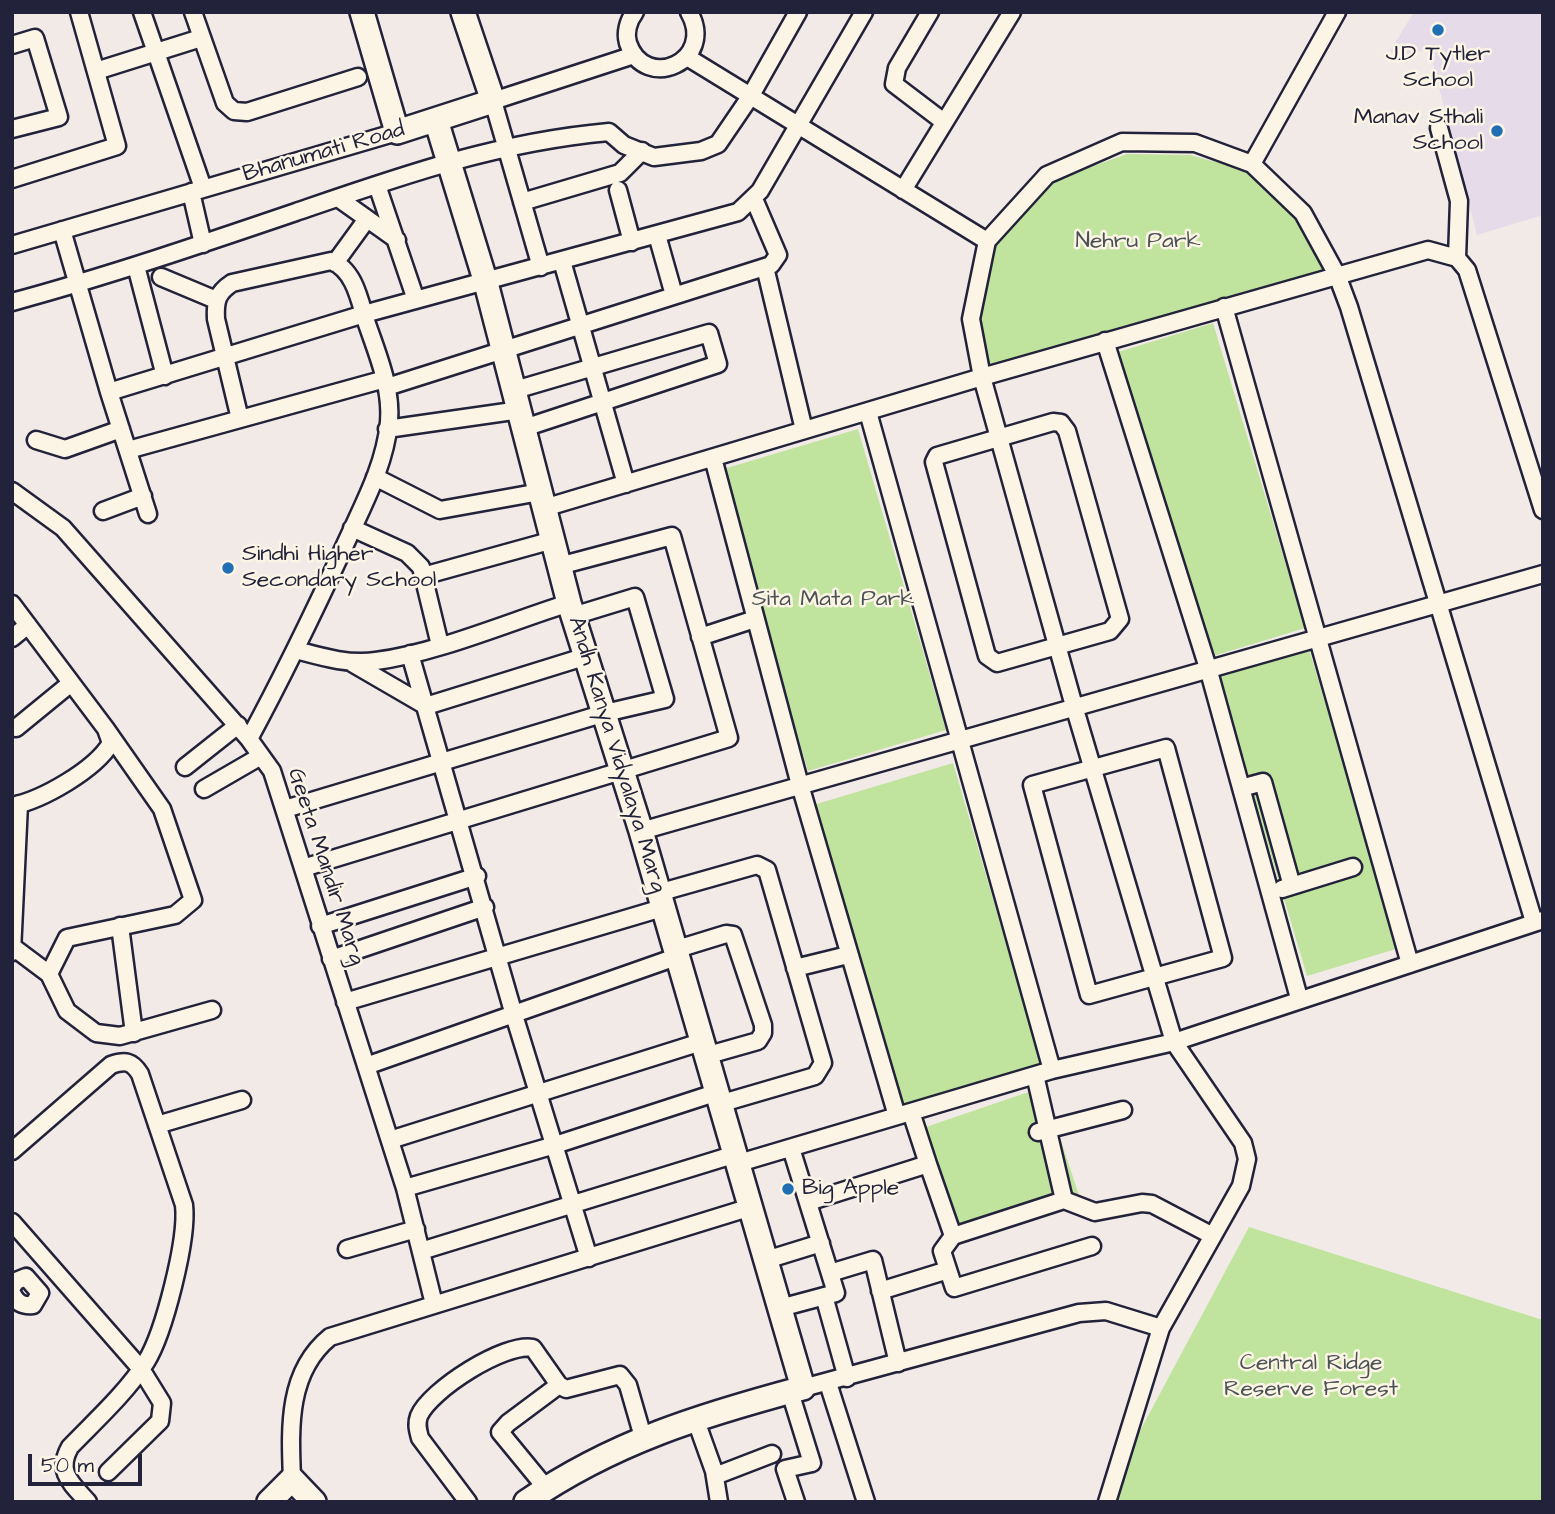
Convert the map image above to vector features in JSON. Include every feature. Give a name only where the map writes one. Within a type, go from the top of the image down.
[{"type":"street","points":[[12,179],[117,146],[79,12]]},
{"type":"street","points":[[142,12],[197,190],[203,244]]},
{"type":"street","points":[[193,12],[225,103],[234,111],[247,112],[358,77]]},
{"type":"street","points":[[362,12],[397,132]]},
{"type":"street","points":[[463,12],[493,101],[541,267]]},
{"type":"street","points":[[635,12],[627,28],[627,41],[634,55],[654,68],[666,69],[687,58],[696,36],[695,24],[689,12]]},
{"type":"street","points":[[12,302],[78,285],[449,160],[558,137],[609,132],[624,145],[654,158],[701,151],[718,144],[750,97],[798,12]]},
{"type":"street","points":[[109,392],[225,359],[364,314],[486,283],[737,212],[754,199],[863,12]]},
{"type":"street","points":[[930,12],[897,68],[894,84],[944,122]]},
{"type":"street","points":[[903,190],[1012,12]]},
{"type":"street","points":[[1252,164],[1336,12]]},
{"type":"street","points":[[12,45],[35,38],[59,117],[12,129]]},
{"type":"street","points":[[96,71],[201,38]]},
{"type":"street","name":"Bhanumati Road","points":[[12,245],[397,132],[634,55]]},
{"type":"street","points":[[687,58],[987,241]]},
{"type":"street","name":"Andh Kanya Vidyalaya Marg","points":[[436,120],[504,348],[571,610],[641,831],[780,1308],[796,1390]]},
{"type":"street","points":[[1440,128],[1459,201],[1457,258]]},
{"type":"street","points":[[421,1251],[572,1205],[737,1159],[790,1148],[1052,1070],[1174,1042],[1298,998],[1538,921],[1437,604],[1363,351],[1336,275],[1303,213],[1252,164],[1195,143],[1122,142],[1047,176],[987,241],[971,319],[982,377],[1074,706],[1174,1042],[1247,1152],[1241,1186],[1161,1328],[1107,1502]]},
{"type":"street","points":[[522,202],[620,173],[642,151]]},
{"type":"street","points":[[377,185],[416,300]]},
{"type":"street","points":[[618,190],[632,242]]},
{"type":"street","points":[[338,198],[397,240]]},
{"type":"street","points":[[128,450],[386,383],[765,267],[776,261],[778,256],[754,199]]},
{"type":"street","points":[[240,419],[216,319],[216,300],[220,291],[232,283],[335,263],[368,219]]},
{"type":"street","points":[[62,230],[148,514]]},
{"type":"street","points":[[657,235],[674,295]]},
{"type":"street","points":[[375,477],[440,510],[542,500],[626,484],[1105,341],[1428,250],[1457,258],[1467,270],[1475,288],[1543,510]]},
{"type":"street","points":[[147,308],[172,254]]},
{"type":"street","points":[[562,261],[626,484]]},
{"type":"street","points":[[249,739],[296,650],[383,456],[387,429],[386,383],[349,274],[335,263]]},
{"type":"street","points":[[136,266],[165,376]]},
{"type":"street","points":[[765,267],[804,430]]},
{"type":"street","points":[[161,277],[216,300]]},
{"type":"street","points":[[1223,307],[1410,964]]},
{"type":"street","points":[[387,429],[520,409],[603,402],[718,364],[709,333],[593,366],[520,409]]},
{"type":"street","points":[[1105,341],[1208,668],[1298,998]]},
{"type":"street","points":[[868,412],[1052,1070]]},
{"type":"street","points":[[1053,422],[1061,423],[1068,431],[1119,619],[1110,631],[997,663],[987,656],[933,462],[937,456],[1000,439],[1053,422]]},
{"type":"street","points":[[36,440],[65,449],[121,429]]},
{"type":"street","points":[[713,458],[848,955],[904,1114],[928,1164],[953,1237]]},
{"type":"street","name":"Geeta Mandir Marg","points":[[12,491],[63,528],[238,725],[272,771],[405,1188],[434,1304]]},
{"type":"street","points":[[103,512],[143,496]]},
{"type":"street","points":[[352,528],[407,553],[421,567],[440,645]]},
{"type":"street","points":[[303,868],[729,738],[671,536],[559,566]]},
{"type":"street","points":[[423,576],[553,540]]},
{"type":"street","points":[[641,831],[1543,574]]},
{"type":"street","points":[[285,809],[605,713],[665,699],[635,597],[609,612],[571,610],[374,662],[349,661],[296,650]]},
{"type":"street","points":[[12,604],[162,809],[193,893],[189,906],[175,915],[67,938],[49,974]]},
{"type":"street","points":[[700,636],[755,619]]},
{"type":"street","points":[[12,638],[28,625]]},
{"type":"street","points":[[410,654],[477,876],[514,1015],[589,1258]]},
{"type":"street","points":[[349,661],[426,706],[587,656]]},
{"type":"street","points":[[16,727],[71,683]]},
{"type":"street","points":[[186,767],[238,725]]},
{"type":"street","points":[[106,729],[111,743],[104,754],[55,789],[32,802],[16,805],[13,949],[49,974],[67,1011],[86,1027],[106,1036],[134,1033],[212,1010]]},
{"type":"street","points":[[1166,748],[1223,958],[1154,976],[1090,995],[1032,785],[1166,748]]},
{"type":"street","points":[[204,789],[261,756]]},
{"type":"street","points":[[1241,788],[1262,782],[1292,886]]},
{"type":"street","points":[[1255,840],[1277,834]]},
{"type":"street","points":[[345,1002],[498,955],[757,865],[767,870],[822,1063],[821,1070],[815,1076],[717,1098],[405,1188]]},
{"type":"street","points":[[1270,893],[1353,867]]},
{"type":"street","points":[[320,926],[477,876]]},
{"type":"street","points":[[331,958],[485,906]]},
{"type":"street","points":[[120,926],[134,1033]]},
{"type":"street","points":[[366,1066],[514,1015],[726,934],[733,935],[763,1025],[763,1033],[758,1041],[703,1049],[538,1092],[390,1140]]},
{"type":"street","points":[[795,968],[848,955]]},
{"type":"street","points":[[12,1151],[111,1065],[123,1060],[134,1065],[140,1074],[184,1205],[186,1223],[156,1340],[141,1369],[70,1447],[62,1460],[64,1475],[88,1502]]},
{"type":"street","points":[[1035,1075],[1043,1131],[1064,1200]]},
{"type":"street","points":[[157,1125],[242,1100]]},
{"type":"street","points":[[1043,1131],[1123,1110]]},
{"type":"street","points":[[780,1308],[836,1293],[790,1148]]},
{"type":"street","points":[[807,1202],[928,1164]]},
{"type":"street","points":[[1092,1246],[954,1288],[942,1251],[953,1237],[1064,1200],[1096,1212],[1142,1203],[1152,1204],[1213,1236]]},
{"type":"street","points":[[314,1502],[292,1479],[290,1433],[294,1399],[304,1368],[314,1350],[330,1337],[751,1207]]},
{"type":"street","points":[[12,1222],[141,1369],[162,1403],[163,1416],[108,1472]]},
{"type":"street","points":[[347,1249],[416,1229]]},
{"type":"street","points":[[766,1260],[821,1244]]},
{"type":"street","points":[[830,1273],[873,1260],[898,1363]]},
{"type":"street","points":[[33,1282],[50,1265]]},
{"type":"street","points":[[880,1291],[948,1270]]},
{"type":"street","points":[[23,1277],[33,1282],[40,1293],[33,1306],[13,1297],[23,1277]]},
{"type":"street","points":[[824,1296],[847,1378]]},
{"type":"street","points":[[526,1502],[570,1472],[643,1437],[695,1418],[796,1390],[1079,1313],[1106,1311],[1161,1328]]},
{"type":"street","points":[[468,1502],[420,1438],[417,1426],[420,1415],[452,1382],[474,1367],[523,1346],[533,1348],[541,1355],[559,1385],[566,1389],[620,1375],[628,1385],[643,1437]]},
{"type":"street","points":[[828,1383],[866,1502]]},
{"type":"street","points":[[546,1488],[500,1432],[559,1385]]},
{"type":"street","points":[[796,1390],[812,1463],[785,1469],[796,1502]]},
{"type":"street","points":[[695,1418],[715,1476],[719,1502]]},
{"type":"street","points":[[715,1476],[772,1454]]},
{"type":"street","points":[[269,1502],[292,1479]]},
{"type":"shaded area","name":"Manav Sthali School","points":[[1414,12],[1543,12],[1543,215],[1477,235],[1429,48],[1400,59],[1390,51]]},
{"type":"green space","name":"Nehru Park","points":[[1127,154],[1190,155],[1249,171],[1296,216],[1330,276],[988,375],[978,308],[996,241],[1051,181]]},
{"type":"green space","points":[[1213,323],[1305,628],[1210,657],[1118,352]]},
{"type":"green space","name":"Sita Mata Park","points":[[858,429],[946,730],[808,771],[720,470]]},
{"type":"green space","points":[[1309,649],[1399,948],[1307,976],[1218,677]]},
{"type":"green space","points":[[953,763],[1041,1063],[898,1106],[810,806]]},
{"type":"green space","points":[[1043,1087],[1081,1201],[964,1240],[926,1127]]},
{"type":"green space","name":"Central Ridge Reserve Forest","points":[[1249,1227],[1543,1320],[1543,1502],[1105,1502],[1110,1487]]},
{"type":"place","name":"J.D Tytler School","points":[[1438,30]]},
{"type":"place","name":"Manav Sthali School","points":[[1497,131]]},
{"type":"place","name":"Sindhi Higher Secondary School","points":[[228,568]]},
{"type":"place","name":"Big Apple","points":[[788,1189]]}]
